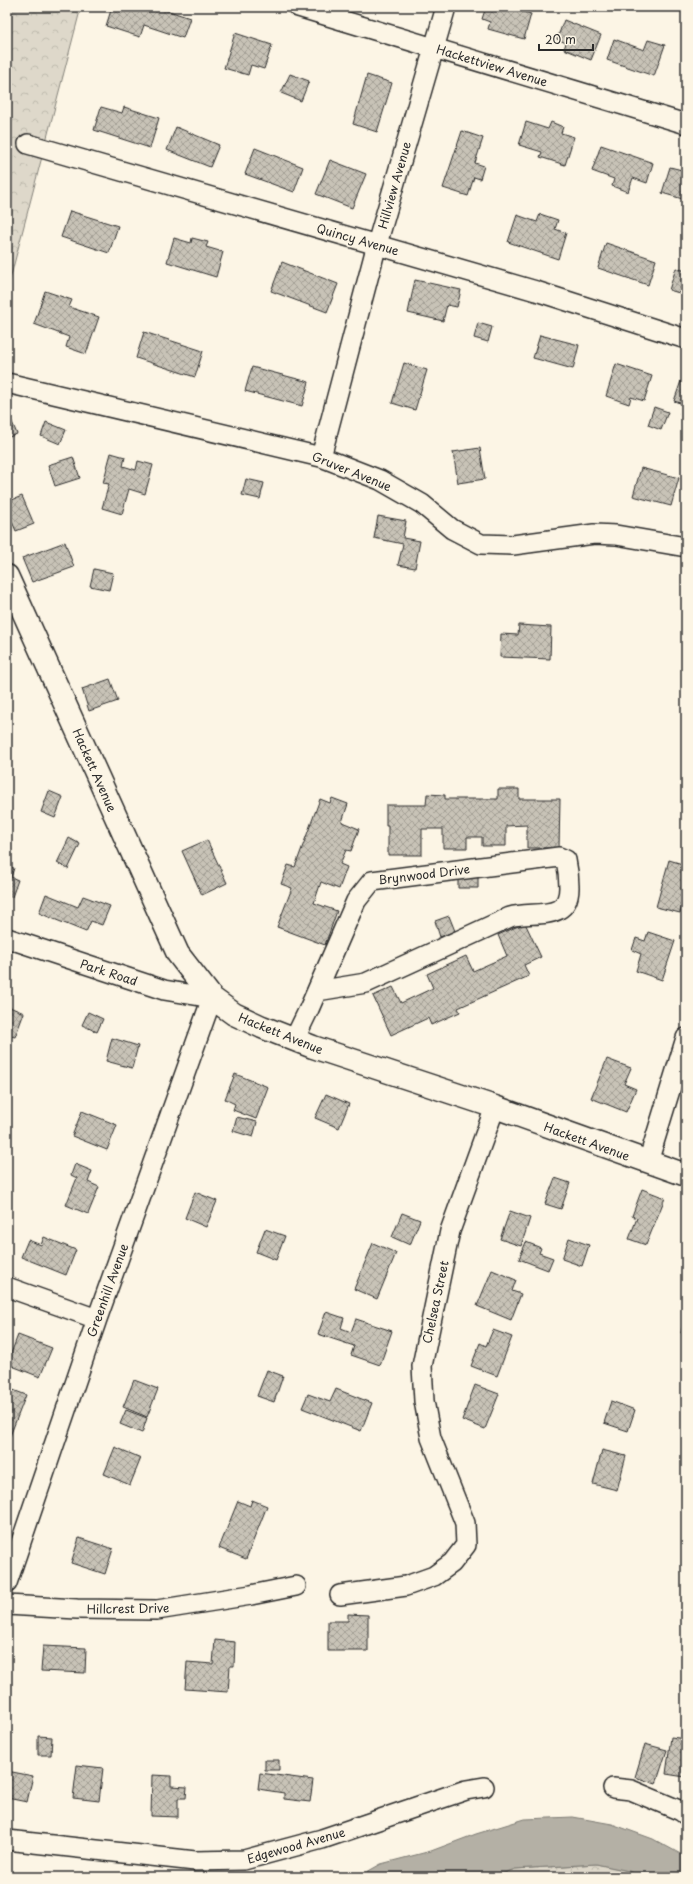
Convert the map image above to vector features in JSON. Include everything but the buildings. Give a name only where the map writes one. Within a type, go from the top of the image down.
[{"type":"main road","name":"Hackett Avenue","points":[[7,576],[178,954],[212,998],[234,1014],[294,1040],[495,1107],[686,1175]]},
{"type":"street","name":"Hackettview Avenue","points":[[298,7],[686,124]]},
{"type":"street","name":"Hillview Avenue","points":[[321,457],[377,244],[433,47],[446,7]]},
{"type":"street","name":"Quincy Avenue","points":[[28,144],[536,291],[686,339]]},
{"type":"street","name":"Gruver Avenue","points":[[7,383],[321,457],[392,486],[422,504],[452,529],[481,544],[513,545],[594,534],[616,535],[686,547]]},
{"type":"street","name":"Brynwood Drive","points":[[294,1040],[356,901],[372,881],[559,857],[566,860],[569,870],[569,896],[566,904],[560,910],[548,913],[521,914],[510,917],[366,983],[317,991]]},
{"type":"street","name":"Park Road","points":[[7,938],[164,990],[212,998]]},
{"type":"street","name":"Greenhill Avenue","points":[[7,1583],[97,1319],[212,998]]},
{"type":"street","points":[[648,1162],[686,1038]]},
{"type":"street","name":"Chelsea Street","points":[[340,1595],[406,1586],[434,1576],[452,1563],[466,1545],[465,1523],[431,1438],[424,1401],[422,1366],[450,1231],[495,1107]]},
{"type":"street","points":[[7,1287],[97,1319]]},
{"type":"street","name":"Hillcrest Drive","points":[[7,1605],[77,1609],[157,1610],[251,1595],[296,1586]]},
{"type":"street","name":"Edgewood Avenue","points":[[7,1840],[195,1861],[244,1860],[322,1839],[466,1790],[484,1787]]},
{"type":"street","points":[[613,1788],[631,1790],[681,1811],[686,1815]]},
{"type":"green space","points":[[7,7],[81,7],[7,291]]},
{"type":"green space","points":[[596,1864],[629,1871],[640,1877],[493,1877],[515,1869]]},
{"type":"shaded area","points":[[573,1817],[612,1824],[653,1839],[686,1857],[686,1877],[640,1877],[629,1871],[596,1864],[515,1869],[493,1877],[358,1877],[381,1864],[431,1851],[476,1834],[525,1819]]}]
